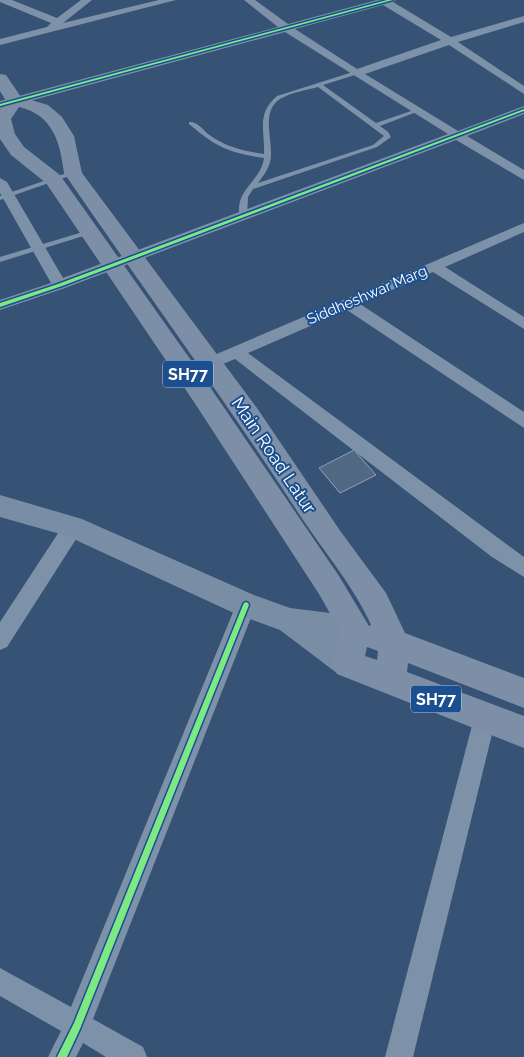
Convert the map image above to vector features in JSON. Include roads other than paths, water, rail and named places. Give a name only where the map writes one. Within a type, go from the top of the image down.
[{"type":"main road","points":[[0,79],[8,103]]},
{"type":"main road","name":"SH77","points":[[63,176],[16,151],[6,134],[2,119],[8,103],[42,109],[56,121],[68,142],[63,176],[89,233],[123,254],[208,404],[329,585],[355,629],[524,693]]},
{"type":"main road","points":[[63,176],[123,254]]},
{"type":"main road","name":"Main Road Latur","points":[[123,254],[211,363],[331,540],[376,602],[394,643],[391,682]]},
{"type":"main road","points":[[0,506],[73,527],[246,605],[290,621],[355,629],[348,664],[290,621]]},
{"type":"main road","name":"SH77","points":[[348,664],[524,732]]},
{"type":"street","points":[[3,0],[57,22]]},
{"type":"street","points":[[47,31],[86,0]]},
{"type":"street","points":[[0,42],[171,0]]},
{"type":"street","points":[[249,0],[286,28],[356,73],[524,176]]},
{"type":"street","points":[[8,103],[386,1],[524,91]]},
{"type":"street","points":[[356,73],[450,41],[524,19]]},
{"type":"street","points":[[0,305],[60,285],[123,254],[243,216],[524,110]]},
{"type":"street","points":[[0,182],[4,197],[39,248],[60,285]]},
{"type":"street","name":"Siddheshwar Marg","points":[[211,363],[524,227]]},
{"type":"street","points":[[508,234],[524,245]]},
{"type":"street","points":[[433,266],[524,324]]},
{"type":"street","points":[[348,303],[524,421]]},
{"type":"street","points":[[236,352],[524,568]]},
{"type":"street","points":[[0,640],[73,527]]},
{"type":"street","points":[[62,1057],[77,1026],[246,605]]},
{"type":"street","points":[[399,1057],[486,718]]},
{"type":"street","points":[[0,982],[133,1057]]},
{"type":"lane","points":[[243,216],[242,203],[249,188],[266,165],[268,156],[265,124],[267,110],[271,102],[279,96],[356,73]]},
{"type":"lane","points":[[249,188],[375,146],[388,137],[386,133],[319,85]]},
{"type":"lane","points":[[375,125],[416,111]]},
{"type":"lane","points":[[191,123],[216,144],[229,150],[268,156]]},
{"type":"lane","points":[[4,197],[63,176]]},
{"type":"lane","points":[[0,260],[89,233]]}]
